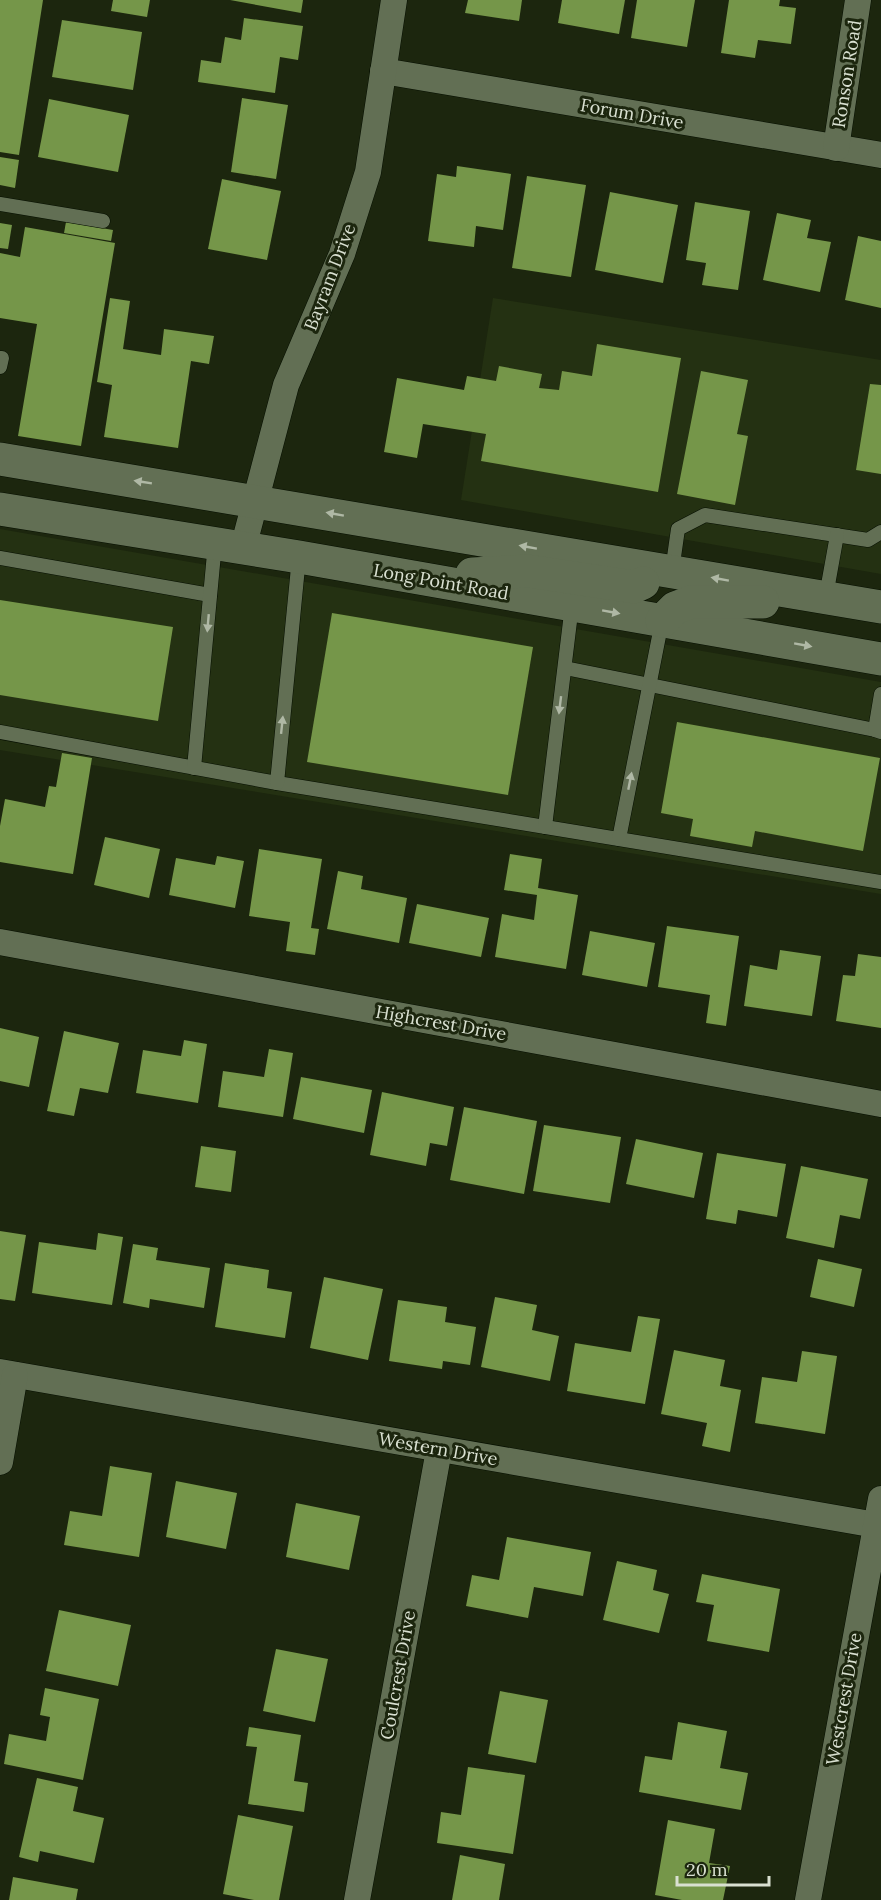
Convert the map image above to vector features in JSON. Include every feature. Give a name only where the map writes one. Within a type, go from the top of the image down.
[{"type":"main road","points":[[0,459],[881,607]]},
{"type":"main road","name":"Long Point Road","points":[[0,509],[299,557],[881,659]]},
{"type":"main road","points":[[410,577],[528,571],[634,587],[672,571]]},
{"type":"main road","points":[[662,621],[675,608],[691,602],[756,603],[819,596]]},
{"type":"street","name":"Bayram Drive","points":[[229,546],[256,501],[286,385],[342,254],[368,172],[394,0]]},
{"type":"street","name":"Ronson Road","points":[[836,148],[858,0]]},
{"type":"street","name":"Forum Drive","points":[[383,71],[881,155]]},
{"type":"street","name":"Highcrest Drive","points":[[0,942],[881,1104]]},
{"type":"street","name":"Western Drive","points":[[8,1374],[876,1525]]},
{"type":"street","points":[[0,1462],[8,1374]]},
{"type":"street","name":"Coulcrest Drive","points":[[357,1900],[439,1450]]},
{"type":"street","name":"Westcrest Drive","points":[[808,1900],[881,1499]]},
{"type":"lane","points":[[0,204],[103,221]]},
{"type":"lane","points":[[0,358],[2,358],[0,367]]},
{"type":"lane","points":[[672,571],[678,529],[705,515],[868,540],[881,532]]},
{"type":"lane","points":[[819,596],[837,535]]},
{"type":"lane","points":[[194,768],[210,596],[229,546]]},
{"type":"lane","points":[[277,783],[299,557]]},
{"type":"lane","points":[[0,558],[210,596]]},
{"type":"lane","points":[[545,827],[572,605]]},
{"type":"lane","points":[[619,839],[662,621]]},
{"type":"lane","points":[[565,668],[878,731],[881,694]]},
{"type":"lane","points":[[0,732],[277,783],[881,882]]},
{"type":"shaded area","points":[[493,298],[881,360],[881,574],[461,500]]},
{"type":"shaded area","points":[[0,529],[881,682],[881,894],[0,750]]},
{"type":"building","points":[[0,0],[43,0],[19,155],[0,152]]},
{"type":"building","points":[[113,0],[150,0],[147,17],[111,11]]},
{"type":"building","points":[[230,0],[303,0],[301,13]]},
{"type":"building","points":[[468,0],[522,0],[519,21],[465,13]]},
{"type":"building","points":[[562,0],[625,0],[619,34],[558,23]]},
{"type":"building","points":[[637,0],[695,0],[687,47],[631,38]]},
{"type":"building","points":[[729,0],[780,0],[779,6],[796,8],[791,44],[758,40],[755,58],[721,53]]},
{"type":"building","points":[[244,18],[303,26],[298,60],[280,57],[275,93],[198,82],[201,60],[221,63],[225,37],[241,40]]},
{"type":"building","points":[[62,20],[142,32],[133,90],[52,77]]},
{"type":"building","points":[[242,98],[288,105],[276,179],[231,172]]},
{"type":"building","points":[[49,99],[129,115],[118,172],[38,157]]},
{"type":"building","points":[[0,157],[19,160],[15,188],[0,185]]},
{"type":"building","points":[[457,166],[511,174],[503,230],[476,226],[474,247],[428,241],[437,174],[456,177]]},
{"type":"building","points":[[527,176],[586,185],[571,277],[512,268]]},
{"type":"building","points":[[222,179],[281,191],[267,260],[208,249]]},
{"type":"building","points":[[610,192],[678,205],[663,283],[595,270]]},
{"type":"building","points":[[695,202],[750,211],[738,290],[702,285],[706,263],[686,260]]},
{"type":"building","points":[[777,213],[811,220],[807,238],[831,242],[820,292],[763,280]]},
{"type":"building","points":[[66,222],[113,230],[111,241],[64,233]]},
{"type":"building","points":[[0,223],[12,225],[8,249],[0,248]]},
{"type":"building","points":[[25,227],[115,243],[81,446],[18,436],[37,324],[0,318],[0,253],[20,257]]},
{"type":"building","points":[[858,236],[881,241],[881,308],[845,300]]},
{"type":"building","points":[[110,298],[130,301],[123,349],[161,355],[164,329],[214,336],[209,364],[191,361],[178,448],[104,437],[112,385],[97,382]]},
{"type":"building","points":[[597,344],[681,358],[658,492],[481,461],[486,434],[423,424],[417,458],[384,452],[397,378],[464,390],[467,376],[496,381],[499,366],[542,374],[539,388],[559,390],[562,371],[592,376]]},
{"type":"building","points":[[701,371],[748,380],[737,434],[748,436],[735,505],[677,494]]},
{"type":"building","points":[[870,384],[881,385],[881,474],[856,470]]},
{"type":"building","points":[[0,600],[173,627],[158,721],[0,695]]},
{"type":"building","points":[[332,613],[533,647],[508,795],[307,762]]},
{"type":"building","points":[[677,722],[880,758],[863,851],[755,831],[752,847],[690,836],[693,819],[661,813]]},
{"type":"building","points":[[62,753],[92,758],[73,874],[0,862],[0,826],[5,799],[45,807],[49,786],[56,787]]},
{"type":"building","points":[[105,837],[160,849],[149,898],[94,885]]},
{"type":"building","points":[[259,849],[322,859],[311,928],[319,929],[315,955],[286,951],[290,922],[249,916]]},
{"type":"building","points":[[510,854],[542,859],[538,888],[578,895],[566,969],[495,957],[502,914],[534,920],[537,895],[504,890]]},
{"type":"building","points":[[217,856],[244,861],[235,908],[169,895],[176,858],[215,865]]},
{"type":"building","points":[[338,871],[363,876],[361,889],[407,898],[399,943],[327,929]]},
{"type":"building","points":[[417,904],[489,918],[481,957],[409,943]]},
{"type":"building","points":[[667,926],[739,936],[726,1026],[706,1023],[710,995],[658,987]]},
{"type":"building","points":[[590,931],[655,943],[647,987],[582,975]]},
{"type":"building","points":[[780,950],[821,956],[812,1016],[744,1006],[750,965],[777,970]]},
{"type":"building","points":[[858,954],[881,957],[881,1028],[836,1021],[843,975],[855,976]]},
{"type":"building","points":[[0,1028],[39,1037],[29,1087],[0,1081]]},
{"type":"building","points":[[64,1031],[119,1043],[108,1093],[80,1088],[74,1116],[47,1111]]},
{"type":"building","points":[[184,1040],[207,1044],[198,1103],[136,1093],[143,1050],[181,1056]]},
{"type":"building","points":[[269,1049],[293,1053],[283,1117],[218,1107],[223,1071],[264,1077]]},
{"type":"building","points":[[301,1077],[372,1090],[364,1133],[293,1119]]},
{"type":"building","points":[[382,1092],[454,1107],[447,1146],[430,1143],[426,1166],[370,1155]]},
{"type":"building","points":[[464,1107],[537,1121],[524,1194],[450,1180]]},
{"type":"building","points":[[544,1125],[621,1137],[610,1203],[533,1191]]},
{"type":"building","points":[[636,1139],[703,1153],[694,1198],[626,1184]]},
{"type":"building","points":[[201,1146],[236,1151],[231,1192],[195,1187]]},
{"type":"building","points":[[717,1153],[786,1164],[777,1217],[738,1210],[736,1224],[706,1219]]},
{"type":"building","points":[[801,1166],[868,1179],[860,1219],[840,1215],[834,1248],[786,1238]]},
{"type":"building","points":[[0,1231],[26,1235],[15,1301],[0,1299]]},
{"type":"building","points":[[98,1233],[123,1237],[112,1305],[32,1293],[39,1242],[96,1250]]},
{"type":"building","points":[[133,1244],[158,1248],[156,1260],[210,1268],[204,1308],[150,1299],[149,1308],[123,1303]]},
{"type":"building","points":[[818,1259],[862,1269],[854,1307],[810,1297]]},
{"type":"building","points":[[225,1263],[269,1270],[267,1288],[292,1292],[285,1338],[215,1327]]},
{"type":"building","points":[[324,1277],[383,1289],[368,1360],[310,1348]]},
{"type":"building","points":[[495,1297],[537,1305],[532,1330],[559,1336],[550,1381],[481,1367]]},
{"type":"building","points":[[398,1300],[447,1307],[445,1322],[476,1327],[470,1365],[443,1361],[442,1369],[389,1361]]},
{"type":"building","points":[[638,1316],[660,1319],[645,1404],[567,1391],[575,1343],[631,1352]]},
{"type":"building","points":[[674,1350],[725,1360],[720,1386],[741,1390],[730,1452],[702,1446],[707,1423],[661,1414]]},
{"type":"building","points":[[802,1351],[837,1356],[825,1434],[755,1423],[762,1377],[797,1382]]},
{"type":"building","points":[[110,1466],[152,1473],[139,1557],[64,1545],[70,1511],[102,1516]]},
{"type":"building","points":[[176,1481],[237,1493],[226,1549],[166,1537]]},
{"type":"building","points":[[296,1503],[360,1516],[349,1570],[286,1557]]},
{"type":"building","points":[[507,1537],[591,1552],[583,1596],[534,1587],[528,1618],[466,1606],[472,1575],[499,1580]]},
{"type":"building","points":[[617,1561],[657,1570],[653,1590],[669,1594],[659,1633],[603,1620]]},
{"type":"building","points":[[702,1574],[780,1589],[769,1652],[707,1641],[714,1605],[696,1602]]},
{"type":"building","points":[[59,1610],[131,1625],[118,1686],[46,1671]]},
{"type":"building","points":[[276,1649],[328,1659],[315,1722],[263,1711]]},
{"type":"building","points":[[45,1688],[99,1699],[83,1780],[4,1764],[9,1734],[46,1741],[50,1717],[40,1715]]},
{"type":"building","points":[[500,1691],[548,1700],[536,1763],[488,1754]]},
{"type":"building","points":[[678,1722],[727,1731],[720,1768],[748,1773],[741,1810],[639,1792],[645,1756],[672,1760]]},
{"type":"building","points":[[249,1727],[301,1735],[294,1781],[308,1783],[304,1812],[248,1804],[257,1747],[246,1746]]},
{"type":"building","points":[[468,1767],[525,1775],[513,1854],[437,1843],[441,1812],[461,1815]]},
{"type":"building","points":[[37,1778],[78,1787],[73,1811],[104,1818],[94,1863],[40,1851],[38,1862],[19,1857]]},
{"type":"building","points":[[238,1815],[293,1826],[279,1900],[254,1900],[223,1894]]},
{"type":"building","points":[[668,1820],[715,1829],[709,1863],[730,1866],[723,1900],[682,1900],[655,1895]]},
{"type":"building","points":[[460,1855],[505,1864],[499,1900],[452,1900]]},
{"type":"building","points":[[13,1877],[78,1889],[76,1900],[9,1900]]}]
